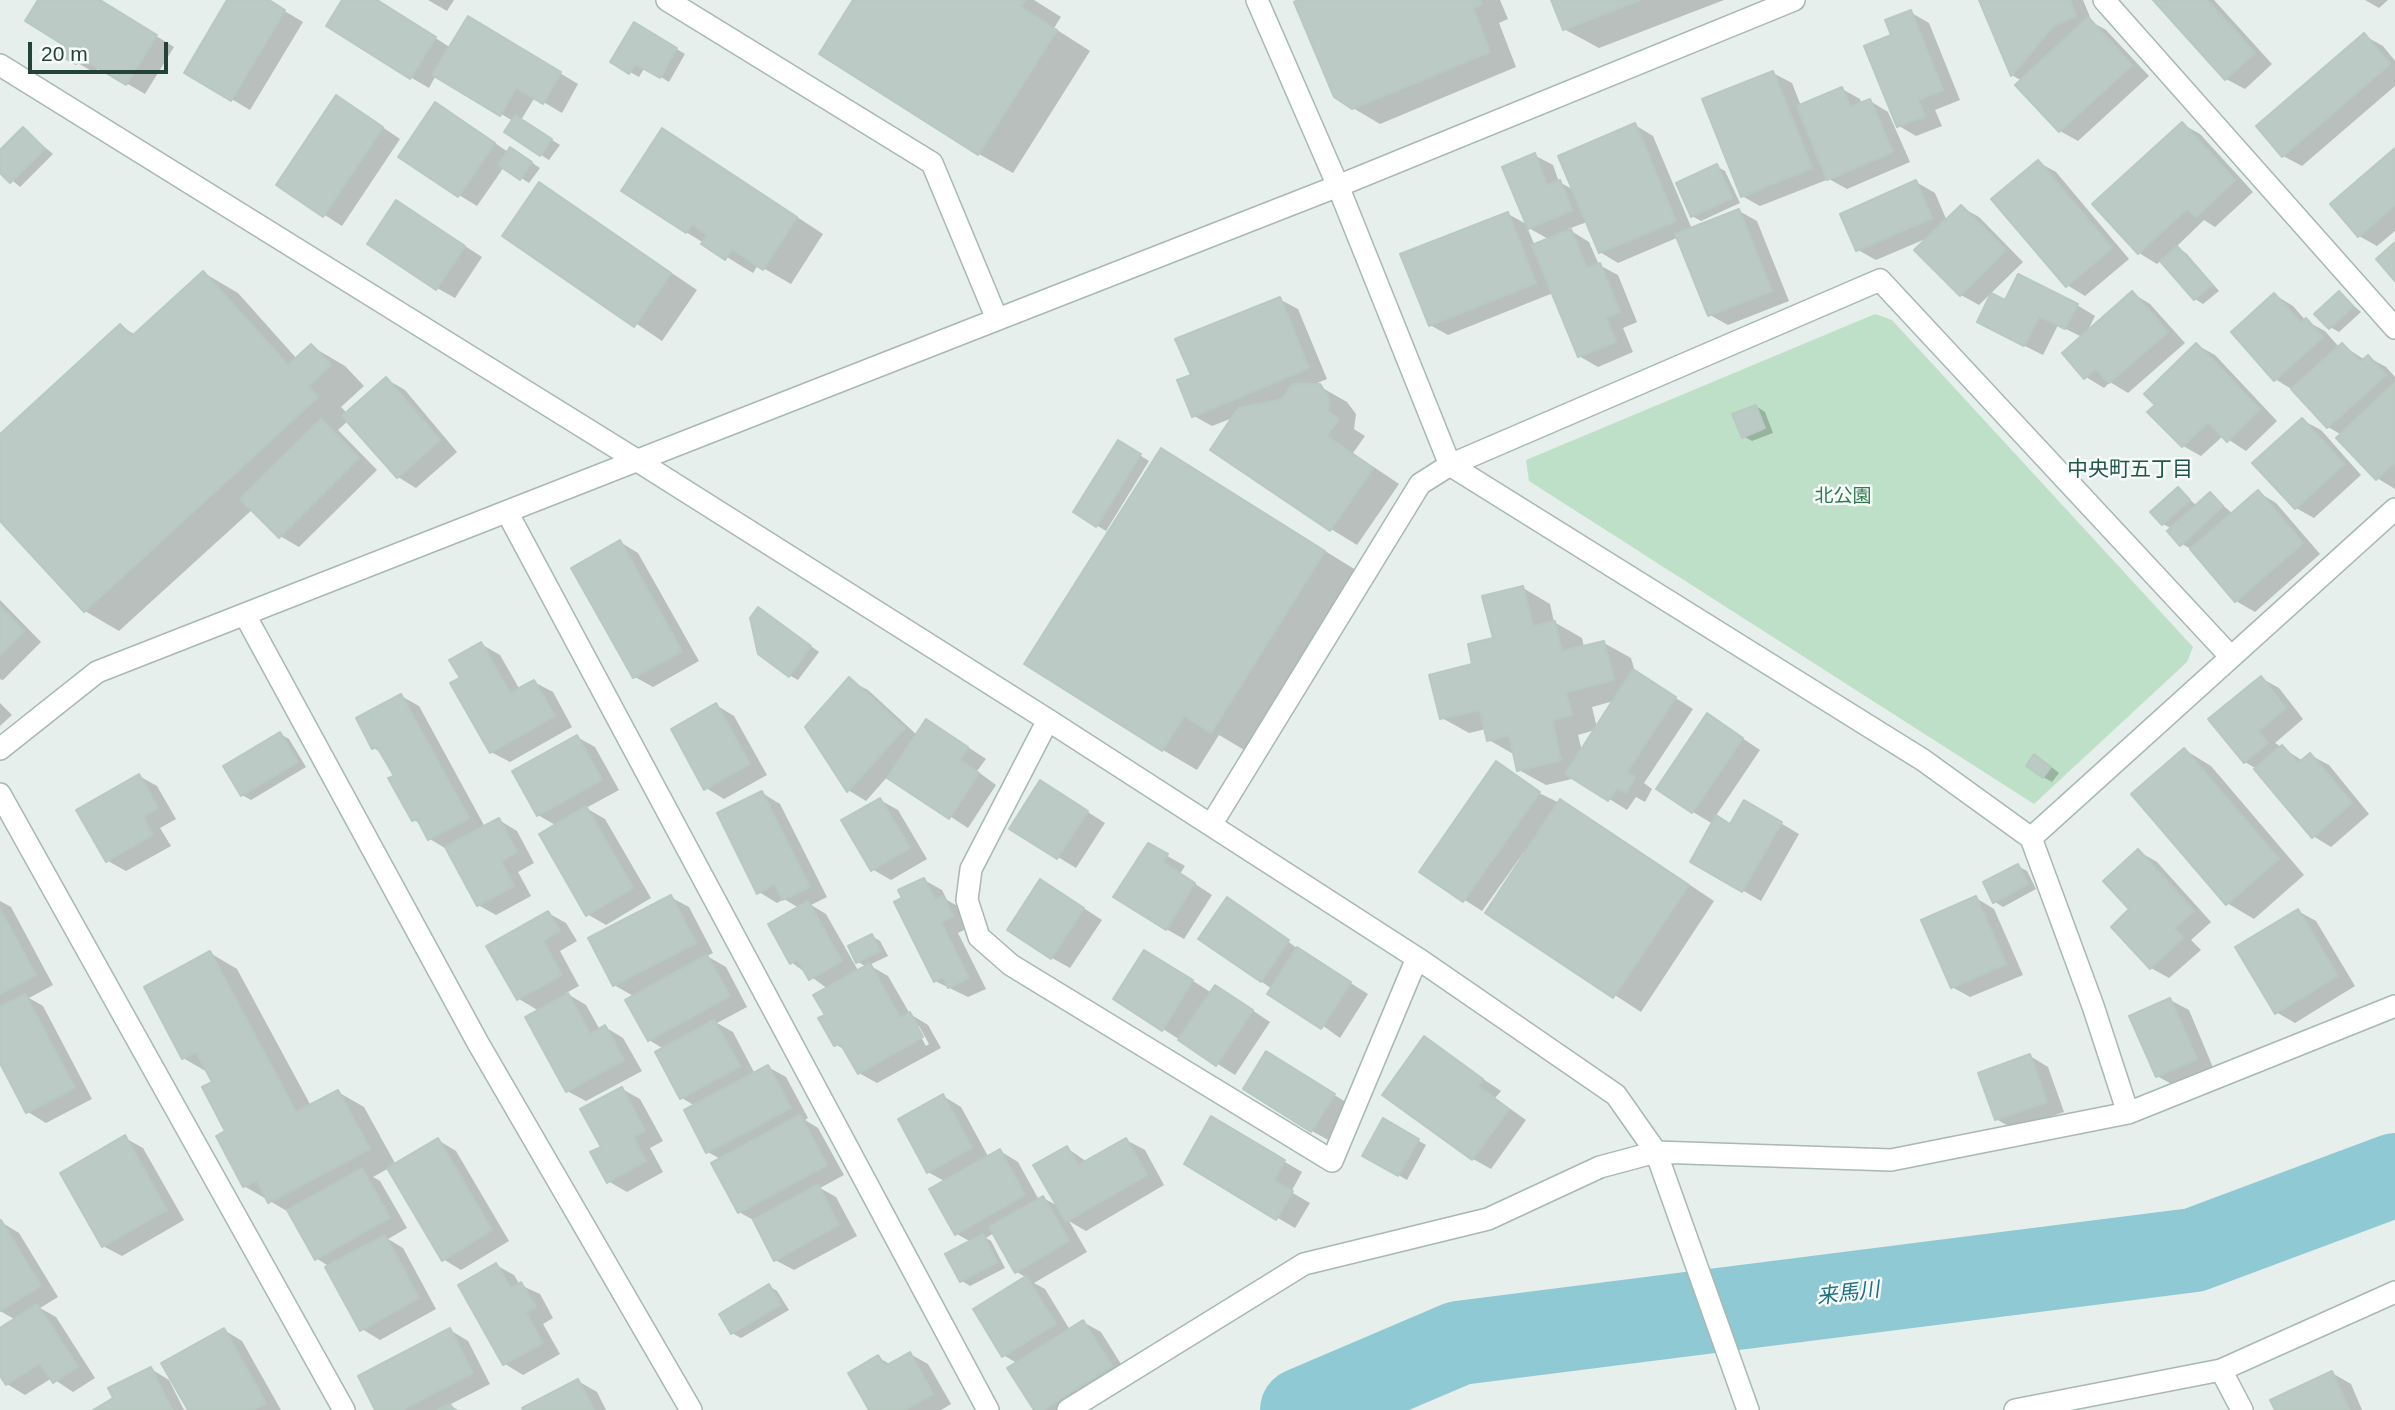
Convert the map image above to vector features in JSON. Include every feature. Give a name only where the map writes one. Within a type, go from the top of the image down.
[{"type":"street","points":[[667,0],[932,163],[997,319]]},
{"type":"street","points":[[1257,0],[1338,186],[1450,465],[1923,760],[2031,838],[2129,1113]]},
{"type":"street","points":[[0,749],[97,672],[1338,186],[1794,0]]},
{"type":"street","points":[[2104,0],[2395,327]]},
{"type":"street","points":[[0,65],[638,461],[1048,720],[1417,958],[1616,1095],[1656,1152],[1748,1410]]},
{"type":"street","points":[[1211,825],[1420,484],[1450,465],[1880,280],[2231,657]]},
{"type":"street","points":[[2031,838],[2395,509]]},
{"type":"street","points":[[507,512],[988,1410]]},
{"type":"street","points":[[246,615],[478,1043],[691,1410]]},
{"type":"street","points":[[1048,720],[971,869],[967,900],[979,937],[1011,965],[1332,1161],[1417,958]]},
{"type":"street","points":[[0,794],[344,1410]]},
{"type":"street","points":[[1068,1410],[1304,1264],[1488,1219],[1600,1167],[1656,1152],[1891,1160],[2129,1113],[2395,1006]]},
{"type":"street","points":[[2015,1410],[2221,1370],[2395,1292]]},
{"type":"street","points":[[2221,1370],[2242,1410]]},
{"type":"green space","name":"北公園","points":[[1875,314],[1892,320],[2193,647],[2187,662],[2034,804],[1529,481],[1526,460]]},
{"type":"building","points":[[38,0],[100,0],[157,35],[126,85],[81,58],[76,64],[59,55],[65,46],[25,21]]},
{"type":"building","points":[[227,0],[269,0],[285,10],[231,101],[184,73]]},
{"type":"building","points":[[342,0],[377,0],[436,37],[410,79],[326,26]]},
{"type":"building","points":[[853,0],[1025,0],[1021,7],[1057,30],[978,155],[819,54]]},
{"type":"building","points":[[1480,0],[1482,4],[1473,8],[1490,52],[1352,109],[1334,97],[1294,2]]},
{"type":"building","points":[[1551,0],[1640,0],[1563,30]]},
{"type":"building","points":[[1979,0],[2070,0],[2076,16],[2053,26],[2011,76]]},
{"type":"building","points":[[2153,0],[2207,0],[2255,53],[2225,80]]},
{"type":"building","points":[[1911,10],[1943,90],[1918,100],[1925,116],[1897,127],[1864,46],[1891,35],[1885,20]]},
{"type":"building","points":[[468,16],[561,72],[543,104],[516,88],[500,116],[432,75]]},
{"type":"building","points":[[2088,17],[2132,65],[2059,132],[2015,85]]},
{"type":"building","points":[[634,22],[677,48],[660,78],[635,64],[629,74],[610,62]]},
{"type":"building","points":[[2364,33],[2390,64],[2282,157],[2256,126]]},
{"type":"building","points":[[1773,71],[1812,168],[1741,197],[1702,99]]},
{"type":"building","points":[[1842,87],[1850,107],[1870,99],[1893,152],[1827,180],[1797,106]]},
{"type":"building","points":[[336,95],[383,127],[323,217],[276,185]]},
{"type":"building","points":[[435,102],[495,143],[458,197],[398,157]]},
{"type":"building","points":[[515,115],[552,139],[540,156],[504,132]]},
{"type":"building","points":[[2182,122],[2235,180],[2196,217],[2187,209],[2138,254],[2092,204]]},
{"type":"building","points":[[1635,123],[1676,221],[1599,253],[1558,156]]},
{"type":"building","points":[[23,127],[45,149],[10,183],[0,173],[0,150]]},
{"type":"building","points":[[662,128],[797,217],[763,270],[732,249],[725,260],[701,244],[707,235],[692,224],[686,233],[621,191]]},
{"type":"building","points":[[510,147],[532,162],[520,180],[498,165]]},
{"type":"building","points":[[2395,148],[2395,205],[2358,237],[2330,204]]},
{"type":"building","points":[[1535,153],[1547,185],[1560,180],[1572,210],[1528,229],[1502,167]]},
{"type":"building","points":[[2038,160],[2112,248],[2066,287],[1991,199]]},
{"type":"building","points":[[1717,164],[1732,198],[1691,217],[1676,183]]},
{"type":"building","points":[[1916,180],[1932,218],[1856,251],[1840,214]]},
{"type":"building","points":[[539,182],[671,273],[634,327],[502,236]]},
{"type":"building","points":[[396,200],[465,246],[436,290],[367,244]]},
{"type":"building","points":[[1961,205],[2006,250],[1960,296],[1914,250]]},
{"type":"building","points":[[1739,209],[1772,291],[1708,316],[1675,234]]},
{"type":"building","points":[[1508,212],[1536,283],[1429,326],[1400,254]]},
{"type":"building","points":[[1571,229],[1587,268],[1600,263],[1620,312],[1606,317],[1616,342],[1578,357],[1532,245]]},
{"type":"building","points":[[2395,242],[2395,281],[2376,259]]},
{"type":"building","points":[[2177,246],[2212,285],[2194,300],[2160,261]]},
{"type":"building","points":[[203,271],[288,365],[311,344],[331,365],[308,386],[318,397],[84,612],[0,521],[0,434],[120,324],[132,336]]},
{"type":"building","points":[[2018,274],[2078,304],[2065,329],[2039,316],[2024,346],[1977,322],[1991,293],[2005,300]]},
{"type":"building","points":[[2132,291],[2168,332],[2109,383],[2096,369],[2084,379],[2062,353]]},
{"type":"building","points":[[2339,291],[2353,306],[2329,329],[2314,314]]},
{"type":"building","points":[[2274,293],[2301,323],[2306,318],[2323,337],[2274,381],[2231,332]]},
{"type":"building","points":[[1280,297],[1309,368],[1192,417],[1177,380],[1191,375],[1175,339]]},
{"type":"building","points":[[2196,343],[2260,409],[2227,442],[2208,422],[2182,447],[2147,412],[2155,405],[2144,394]]},
{"type":"building","points":[[2342,343],[2360,362],[2368,355],[2386,375],[2327,428],[2291,389]]},
{"type":"building","points":[[386,377],[440,440],[397,478],[342,416]]},
{"type":"building","points":[[2395,382],[2395,462],[2376,480],[2336,438]]},
{"type":"building","points":[[1292,384],[1320,384],[1329,398],[1328,411],[1339,419],[1327,436],[1373,468],[1330,531],[1210,450],[1238,408],[1282,399]]},
{"type":"building","points":[[1756,405],[1765,428],[1742,438],[1732,414]]},
{"type":"building","points":[[2302,418],[2344,464],[2295,509],[2252,463]]},
{"type":"building","points":[[321,419],[359,458],[279,538],[240,499]]},
{"type":"building","points":[[1118,440],[1141,454],[1096,527],[1073,512]]},
{"type":"building","points":[[1161,448],[1325,551],[1211,733],[1184,716],[1162,751],[1024,664]]},
{"type":"building","points":[[2178,487],[2190,500],[2162,525],[2150,512]]},
{"type":"building","points":[[2258,490],[2303,543],[2235,602],[2190,549]]},
{"type":"building","points":[[2210,492],[2223,506],[2180,546],[2167,531]]},
{"type":"building","points":[[620,540],[682,651],[633,678],[571,568]]},
{"type":"building","points":[[1523,586],[1533,626],[1555,621],[1562,651],[1604,641],[1614,680],[1566,692],[1572,715],[1552,720],[1561,760],[1517,771],[1509,735],[1487,741],[1480,710],[1440,719],[1429,675],[1472,664],[1468,644],[1493,638],[1482,596]]},
{"type":"building","points":[[0,606],[24,631],[0,655]]},
{"type":"building","points":[[758,607],[811,646],[789,677],[758,654],[750,618]]},
{"type":"building","points":[[481,642],[510,693],[534,680],[555,716],[490,753],[450,683],[460,678],[449,660]]},
{"type":"building","points":[[1633,669],[1676,697],[1627,772],[1635,777],[1626,793],[1617,788],[1608,801],[1565,774]]},
{"type":"building","points":[[2261,676],[2286,708],[2258,731],[2268,743],[2244,763],[2208,719]]},
{"type":"building","points":[[849,677],[905,728],[847,792],[805,727]]},
{"type":"building","points":[[401,694],[469,818],[428,840],[417,819],[412,821],[388,778],[394,776],[377,747],[372,749],[356,718]]},
{"type":"building","points":[[716,703],[750,764],[704,790],[671,729]]},
{"type":"building","points":[[1707,713],[1743,738],[1692,813],[1656,789]]},
{"type":"building","points":[[926,719],[968,747],[960,760],[979,773],[949,819],[887,778]]},
{"type":"building","points":[[280,732],[298,762],[241,796],[223,766]]},
{"type":"building","points":[[577,735],[602,780],[537,816],[512,771]]},
{"type":"building","points":[[2282,745],[2298,763],[2310,753],[2352,803],[2312,838],[2254,769]]},
{"type":"building","points":[[2184,748],[2279,859],[2226,905],[2131,794]]},
{"type":"building","points":[[2034,754],[2051,767],[2043,778],[2026,766]]},
{"type":"building","points":[[1496,761],[1540,792],[1463,902],[1419,872]]},
{"type":"building","points":[[139,774],[158,808],[143,817],[153,835],[106,862],[76,810]]},
{"type":"building","points":[[1040,780],[1088,811],[1057,859],[1009,829]]},
{"type":"building","points":[[762,791],[810,887],[782,900],[775,884],[757,894],[717,813]]},
{"type":"building","points":[[880,798],[910,848],[871,871],[841,820]]},
{"type":"building","points":[[1560,799],[1689,885],[1613,998],[1485,913]]},
{"type":"building","points":[[1744,800],[1782,822],[1742,892],[1690,862],[1716,815],[1730,824]]},
{"type":"building","points":[[586,806],[633,888],[586,916],[539,834]]},
{"type":"building","points":[[499,818],[517,852],[501,861],[514,886],[477,906],[445,847]]},
{"type":"building","points":[[1148,843],[1168,854],[1163,862],[1195,883],[1166,930],[1113,897]]},
{"type":"building","points":[[2138,849],[2194,911],[2174,928],[2183,938],[2150,969],[2111,927],[2129,909],[2103,881]]},
{"type":"building","points":[[2018,864],[2028,884],[1993,903],[1983,882]]},
{"type":"building","points":[[924,878],[935,900],[943,896],[953,916],[941,922],[969,978],[948,988],[943,977],[934,982],[894,902],[902,898],[898,890]]},
{"type":"building","points":[[1040,879],[1084,908],[1051,959],[1007,930]]},
{"type":"building","points":[[671,895],[696,943],[613,986],[588,938]]},
{"type":"building","points":[[1976,896],[2006,964],[1951,988],[1921,920]]},
{"type":"building","points":[[1227,897],[1289,940],[1261,982],[1198,939]]},
{"type":"building","points":[[808,901],[842,961],[809,980],[797,959],[790,964],[768,924]]},
{"type":"building","points":[[0,909],[36,975],[0,994]]},
{"type":"building","points":[[2298,909],[2338,976],[2275,1014],[2235,947]]},
{"type":"building","points":[[548,911],[560,931],[543,941],[562,975],[517,1000],[486,946]]},
{"type":"building","points":[[872,934],[880,951],[856,963],[848,946]]},
{"type":"building","points":[[1297,947],[1351,982],[1321,1029],[1267,994]]},
{"type":"building","points":[[1144,950],[1193,980],[1162,1031],[1113,999]]},
{"type":"building","points":[[210,951],[296,1112],[338,1090],[370,1149],[268,1203],[257,1180],[243,1187],[216,1136],[225,1131],[202,1087],[212,1082],[196,1052],[182,1059],[144,987]]},
{"type":"building","points":[[707,955],[730,996],[648,1041],[625,1000]]},
{"type":"building","points":[[870,963],[900,1018],[910,1012],[923,1037],[858,1074],[840,1043],[834,1046],[818,1018],[825,1015],[813,995]]},
{"type":"building","points":[[1215,985],[1253,1010],[1216,1066],[1178,1040]]},
{"type":"building","points":[[568,993],[590,1034],[605,1025],[624,1060],[566,1092],[525,1017]]},
{"type":"building","points":[[25,994],[75,1088],[26,1113],[0,1063],[0,1007]]},
{"type":"building","points":[[2170,998],[2197,1059],[2156,1077],[2129,1016]]},
{"type":"building","points":[[714,1020],[740,1066],[680,1099],[655,1052]]},
{"type":"building","points":[[1424,1036],[1483,1079],[1478,1086],[1509,1109],[1472,1160],[1382,1095]]},
{"type":"building","points":[[1266,1051],[1335,1094],[1311,1132],[1243,1089]]},
{"type":"building","points":[[2030,1054],[2047,1102],[1995,1120],[1978,1073]]},
{"type":"building","points":[[768,1065],[791,1108],[706,1153],[684,1110]]},
{"type":"building","points":[[622,1087],[645,1131],[633,1137],[646,1161],[607,1183],[590,1152],[601,1147],[580,1109]]},
{"type":"building","points":[[943,1094],[972,1148],[927,1173],[898,1119]]},
{"type":"building","points":[[800,1115],[827,1165],[738,1213],[711,1163]]},
{"type":"building","points":[[1211,1116],[1285,1160],[1274,1180],[1293,1191],[1276,1220],[1184,1164]]},
{"type":"building","points":[[1383,1118],[1419,1139],[1398,1176],[1362,1156]]},
{"type":"building","points":[[125,1135],[167,1210],[102,1247],[60,1173]]},
{"type":"building","points":[[438,1138],[492,1230],[442,1261],[387,1168]]},
{"type":"building","points":[[1126,1138],[1147,1175],[1066,1222],[1033,1165],[1067,1146],[1078,1165]]},
{"type":"building","points":[[1000,1149],[1025,1195],[955,1235],[929,1189]]},
{"type":"building","points":[[362,1168],[390,1218],[315,1260],[287,1210]]},
{"type":"building","points":[[818,1184],[839,1225],[774,1261],[753,1220]]},
{"type":"building","points":[[1043,1196],[1069,1241],[1015,1273],[989,1227]]},
{"type":"building","points":[[0,1221],[41,1286],[0,1311]]},
{"type":"building","points":[[983,1234],[997,1262],[960,1282],[945,1254]]},
{"type":"building","points":[[385,1235],[419,1298],[360,1331],[325,1267]]},
{"type":"building","points":[[496,1263],[511,1288],[521,1282],[536,1307],[526,1313],[543,1343],[503,1365],[458,1285]]},
{"type":"building","points":[[1026,1276],[1056,1324],[1002,1357],[973,1309]]},
{"type":"building","points":[[769,1284],[781,1305],[731,1334],[719,1314]]},
{"type":"building","points":[[37,1304],[78,1367],[53,1383],[40,1363],[6,1385],[0,1376],[0,1328]]},
{"type":"building","points":[[1083,1320],[1112,1366],[1043,1410],[1034,1410],[1007,1368]]},
{"type":"building","points":[[224,1328],[266,1403],[253,1410],[188,1410],[161,1363]]},
{"type":"building","points":[[450,1328],[473,1373],[402,1410],[375,1410],[358,1376]]},
{"type":"building","points":[[910,1352],[933,1394],[905,1410],[869,1410],[848,1373],[878,1355],[885,1366]]},
{"type":"building","points":[[151,1367],[172,1410],[93,1410],[113,1398],[108,1388]]},
{"type":"building","points":[[2332,1371],[2349,1410],[2275,1410],[2270,1400]]},
{"type":"building","points":[[578,1379],[594,1410],[523,1410],[522,1408]]},
{"type":"building","points":[[450,1404],[454,1410],[438,1410]]},
{"type":"waterway","name":"来馬川","points":[[1302,1410],[1459,1343],[2194,1250],[2395,1175]]},
{"type":"district","name":"中央町五丁目","points":[[2130,470]]}]
